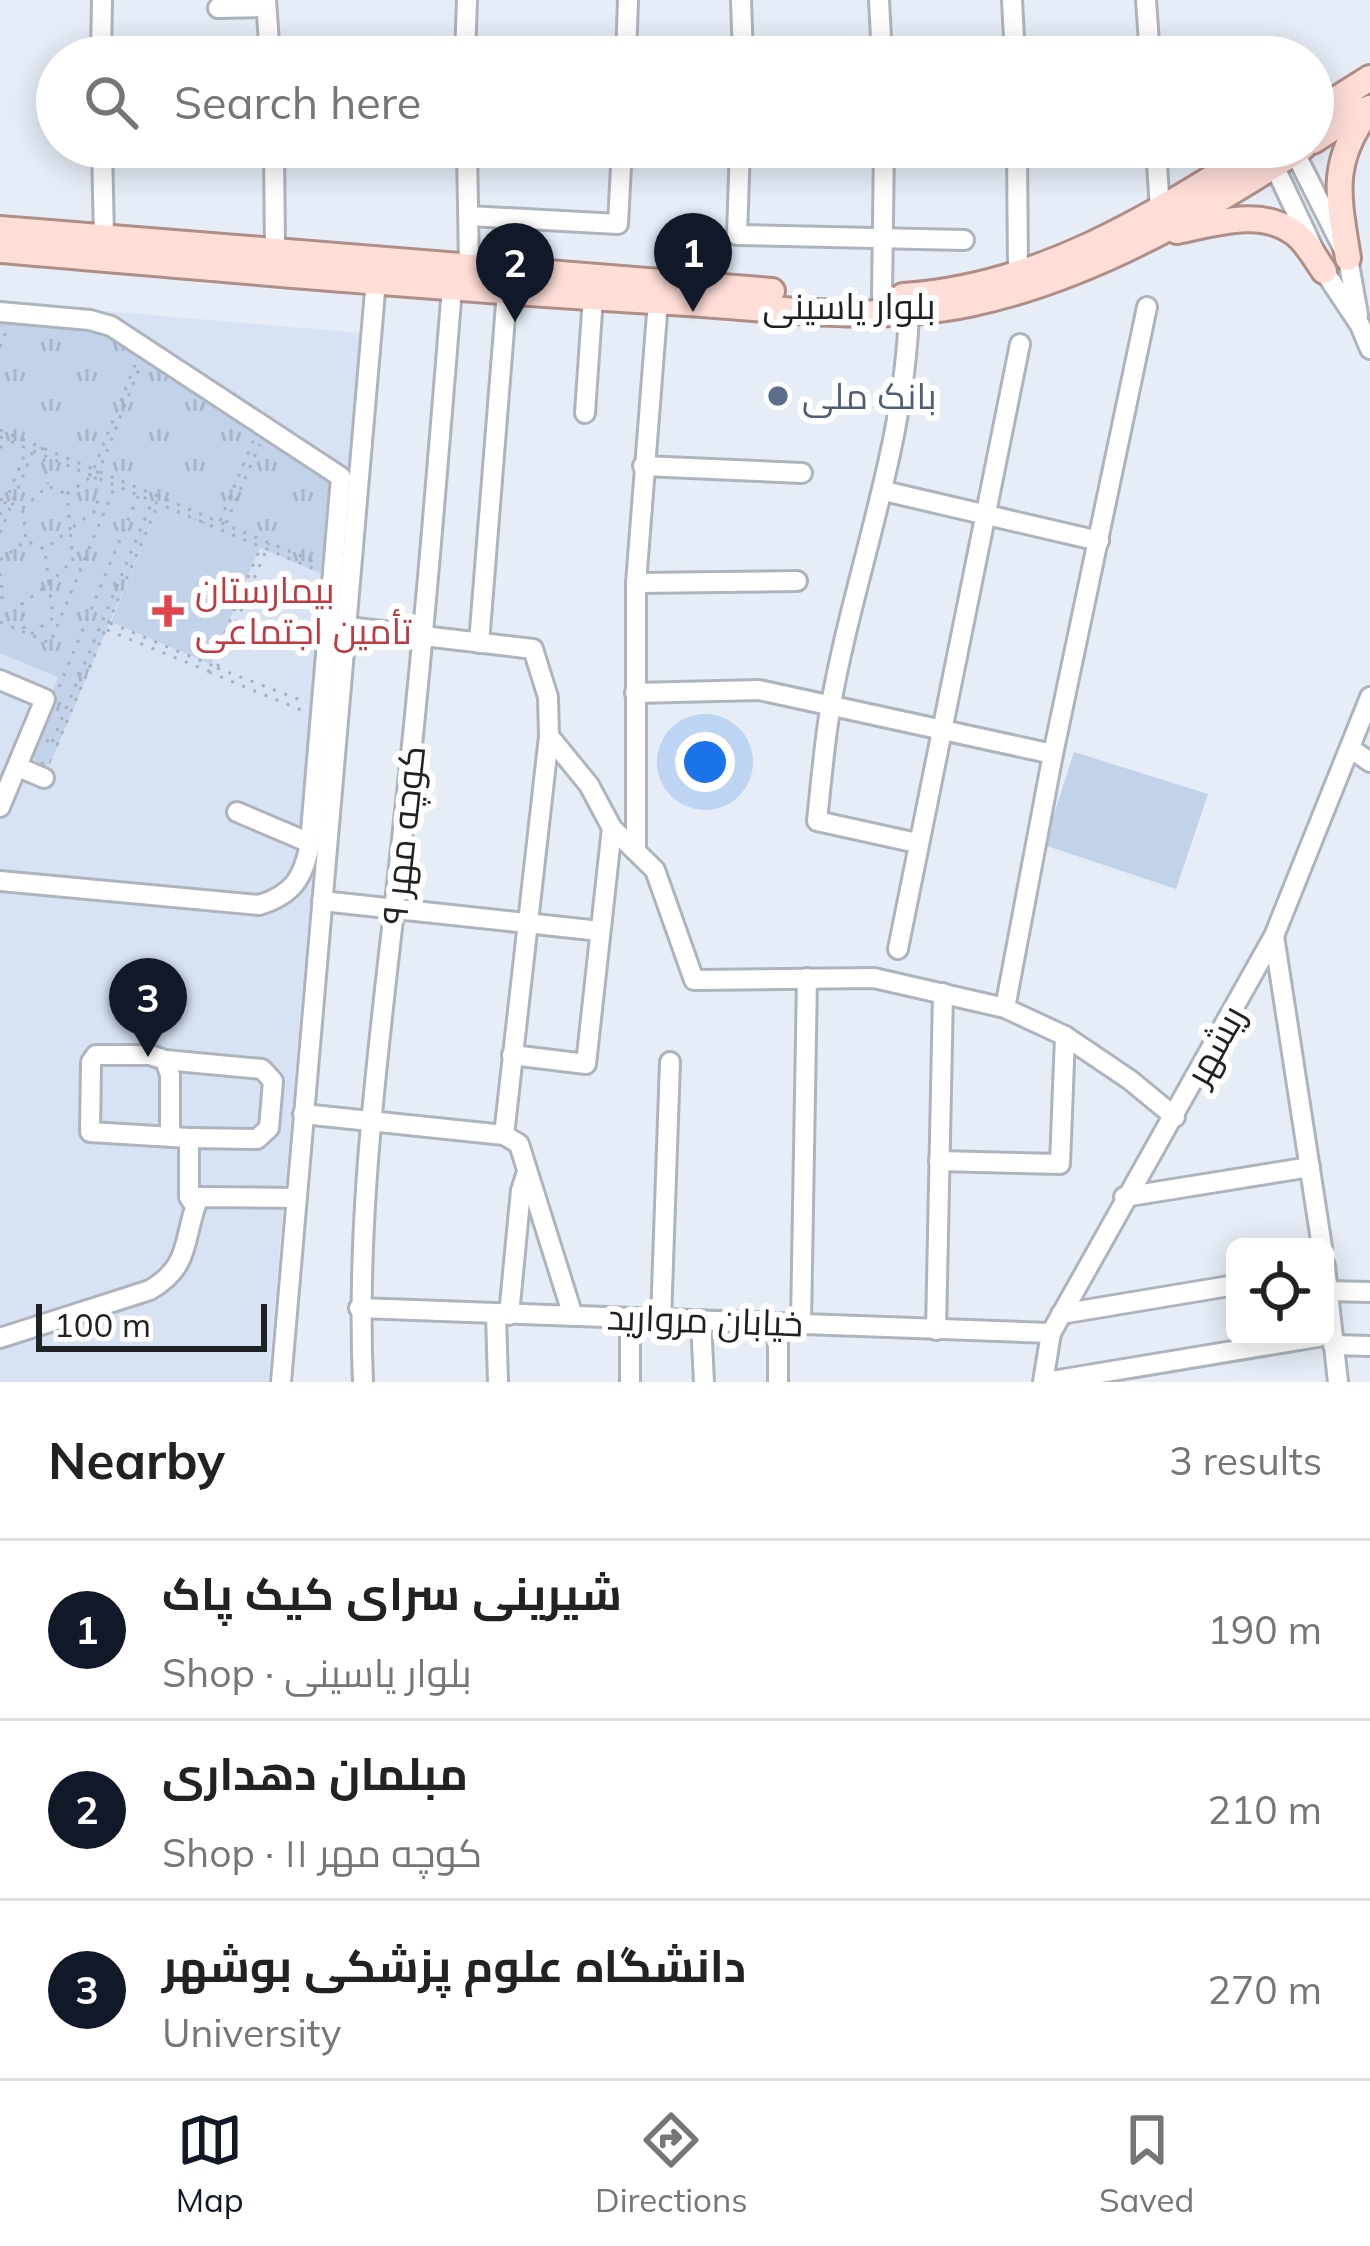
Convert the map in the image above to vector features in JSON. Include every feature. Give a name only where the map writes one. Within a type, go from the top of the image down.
[{"type":"main road","points":[[1334,100],[1370,77]]},
{"type":"main road","points":[[1348,258],[1337,175],[1342,154],[1370,106]]},
{"type":"main road","name":"بلوار یاسینی","points":[[1334,124],[1370,106]]},
{"type":"main road","name":"بلوار یاسینی","points":[[0,229],[104,237],[174,255],[452,288],[830,311],[910,311],[967,304],[1073,275],[1253,168]]},
{"type":"main road","points":[[1158,223],[1277,223],[1297,234],[1324,271]]},
{"type":"main road","name":"بلوار یاسینی","points":[[0,250],[174,255],[275,252],[830,296],[882,296],[943,291],[1018,274],[1158,223]]},
{"type":"street","points":[[101,36],[102,0]]},
{"type":"street","points":[[466,36],[467,0]]},
{"type":"street","points":[[627,36],[628,0]]},
{"type":"street","points":[[741,0],[742,36]]},
{"type":"street","points":[[879,0],[881,36]]},
{"type":"street","points":[[1012,0],[1014,36]]},
{"type":"street","points":[[1146,0],[1149,36]]},
{"type":"street","points":[[218,8],[266,3],[268,36]]},
{"type":"street","points":[[102,168],[104,237]]},
{"type":"street","points":[[274,168],[275,252]]},
{"type":"street","points":[[468,168],[469,267]]},
{"type":"street","points":[[469,215],[618,224],[621,168]]},
{"type":"street","points":[[739,168],[737,235],[964,240]]},
{"type":"street","points":[[882,296],[884,168]]},
{"type":"street","points":[[1017,168],[1018,274]]},
{"type":"street","points":[[1157,168],[1158,223]]},
{"type":"street","points":[[1292,168],[1324,271],[1370,349]]},
{"type":"street","points":[[1297,168],[1348,258],[1360,325]]},
{"type":"street","points":[[281,1382],[376,280]]},
{"type":"street","name":"کوچه مهر ۹","points":[[363,1382],[359,1308],[372,1123],[424,638],[452,288]]},
{"type":"street","points":[[479,644],[507,292]]},
{"type":"street","points":[[585,412],[593,297]]},
{"type":"street","points":[[636,851],[635,584],[658,301]]},
{"type":"street","points":[[1005,1008],[1147,308]]},
{"type":"street","points":[[910,311],[908,367],[884,491],[830,709],[817,820],[917,843]]},
{"type":"street","points":[[0,312],[102,323],[145,346],[341,477],[310,843],[300,879],[289,893],[259,905],[0,881]]},
{"type":"street","points":[[898,949],[1021,344]]},
{"type":"street","points":[[644,466],[802,472]]},
{"type":"street","points":[[884,491],[1099,541]]},
{"type":"street","points":[[635,584],[797,581]]},
{"type":"street","points":[[348,627],[533,649],[548,697],[549,736],[504,1135]]},
{"type":"street","points":[[0,680],[45,699],[0,807]]},
{"type":"street","points":[[635,693],[759,690],[1053,754]]},
{"type":"street","name":"ریشهر","points":[[1044,1382],[1056,1323],[1274,936],[1350,748],[1366,722],[1370,697]]},
{"type":"street","points":[[549,736],[590,784],[612,828],[655,870],[694,980],[874,978],[1005,1008],[1065,1036],[1175,1117]]},
{"type":"street","points":[[1350,748],[1370,762]]},
{"type":"street","points":[[18,767],[44,778]]},
{"type":"street","points":[[237,812],[310,843]]},
{"type":"street","points":[[512,1055],[586,1064],[612,828]]},
{"type":"street","points":[[322,901],[600,932]]},
{"type":"street","points":[[1274,936],[1321,1238]]},
{"type":"street","points":[[801,1323],[807,978]]},
{"type":"street","points":[[936,1330],[944,993]]},
{"type":"street","points":[[939,1161],[1060,1163],[1065,1036]]},
{"type":"street","points":[[96,1055],[150,1055],[262,1069],[273,1081],[269,1128],[257,1138],[180,1137],[90,1132],[91,1061],[96,1055]]},
{"type":"street","points":[[165,1060],[189,1197],[195,1206]]},
{"type":"street","points":[[661,1320],[670,1062]]},
{"type":"street","points":[[303,1114],[504,1135],[519,1144],[573,1316]]},
{"type":"street","points":[[1124,1197],[1310,1167]]},
{"type":"street","points":[[498,1382],[502,1315],[527,1170]]},
{"type":"street","points":[[0,1338],[150,1290],[171,1277],[184,1255],[199,1197],[296,1198]]},
{"type":"street","name":"خیابان مروارید","points":[[359,1308],[936,1330],[1056,1323],[1226,1287]]},
{"type":"street","points":[[1334,1291],[1370,1292]]},
{"type":"street","points":[[630,1318],[630,1382]]},
{"type":"street","points":[[700,1322],[704,1382]]},
{"type":"street","points":[[778,1324],[778,1382]]},
{"type":"street","points":[[1334,1339],[1370,1346]]},
{"type":"street","points":[[1044,1382],[1275,1346]]},
{"type":"street","points":[[1328,1346],[1338,1382]]},
{"type":"path","points":[[67,494],[95,473],[145,346]]},
{"type":"path","points":[[220,530],[264,426]]},
{"type":"path","points":[[0,430],[44,456],[95,473]]},
{"type":"path","points":[[0,448],[13,435]]},
{"type":"path","points":[[0,437],[42,448],[265,545]]},
{"type":"path","points":[[0,515],[31,447]]},
{"type":"path","points":[[42,448],[48,486]]},
{"type":"path","points":[[95,473],[102,510]]},
{"type":"path","points":[[0,622],[50,643],[116,482]]},
{"type":"path","points":[[48,486],[67,494]]},
{"type":"path","points":[[23,508],[48,486]]},
{"type":"path","points":[[57,693],[140,492]]},
{"type":"path","points":[[67,494],[73,561]]},
{"type":"path","points":[[157,499],[220,530],[333,573]]},
{"type":"path","points":[[106,621],[54,744],[157,499]]},
{"type":"path","points":[[6,501],[23,508]]},
{"type":"path","points":[[0,533],[6,501]]},
{"type":"path","points":[[23,508],[26,541]]},
{"type":"path","points":[[45,549],[102,510]]},
{"type":"path","points":[[26,541],[45,549]]},
{"type":"path","points":[[0,560],[26,541]]},
{"type":"path","points":[[213,670],[265,545]]},
{"type":"path","points":[[45,549],[56,619]]},
{"type":"path","points":[[73,561],[82,565]]},
{"type":"path","points":[[27,633],[22,604],[73,561]]},
{"type":"path","points":[[0,573],[0,598]]},
{"type":"path","points":[[27,633],[56,619]]},
{"type":"path","points":[[106,621],[321,713]]},
{"type":"path","points":[[100,627],[321,713]]},
{"type":"shaded area","points":[[0,302],[360,333],[268,1382],[0,1382]]},
{"type":"green space","points":[[0,319],[102,328],[115,334],[334,488],[324,575],[159,505],[50,764],[41,766],[29,754],[58,677],[0,653]]},
{"type":"green space","points":[[159,505],[260,547],[211,664],[111,622]]},
{"type":"green space","points":[[1074,752],[1208,794],[1176,889],[1044,845]]},
{"type":"place","name":"شیرینی سرای کیک پاک","points":[[693,312]]},
{"type":"place","name":"مبلمان دهداری","points":[[515,322]]},
{"type":"place","name":"بانک ملی","points":[[778,396]]},
{"type":"place","name":"بیمارستان تأمین اجتماعی","points":[[168,611]]},
{"type":"place","name":"دانشگاه علوم پزشکی بوشهر","points":[[148,1057]]}]
